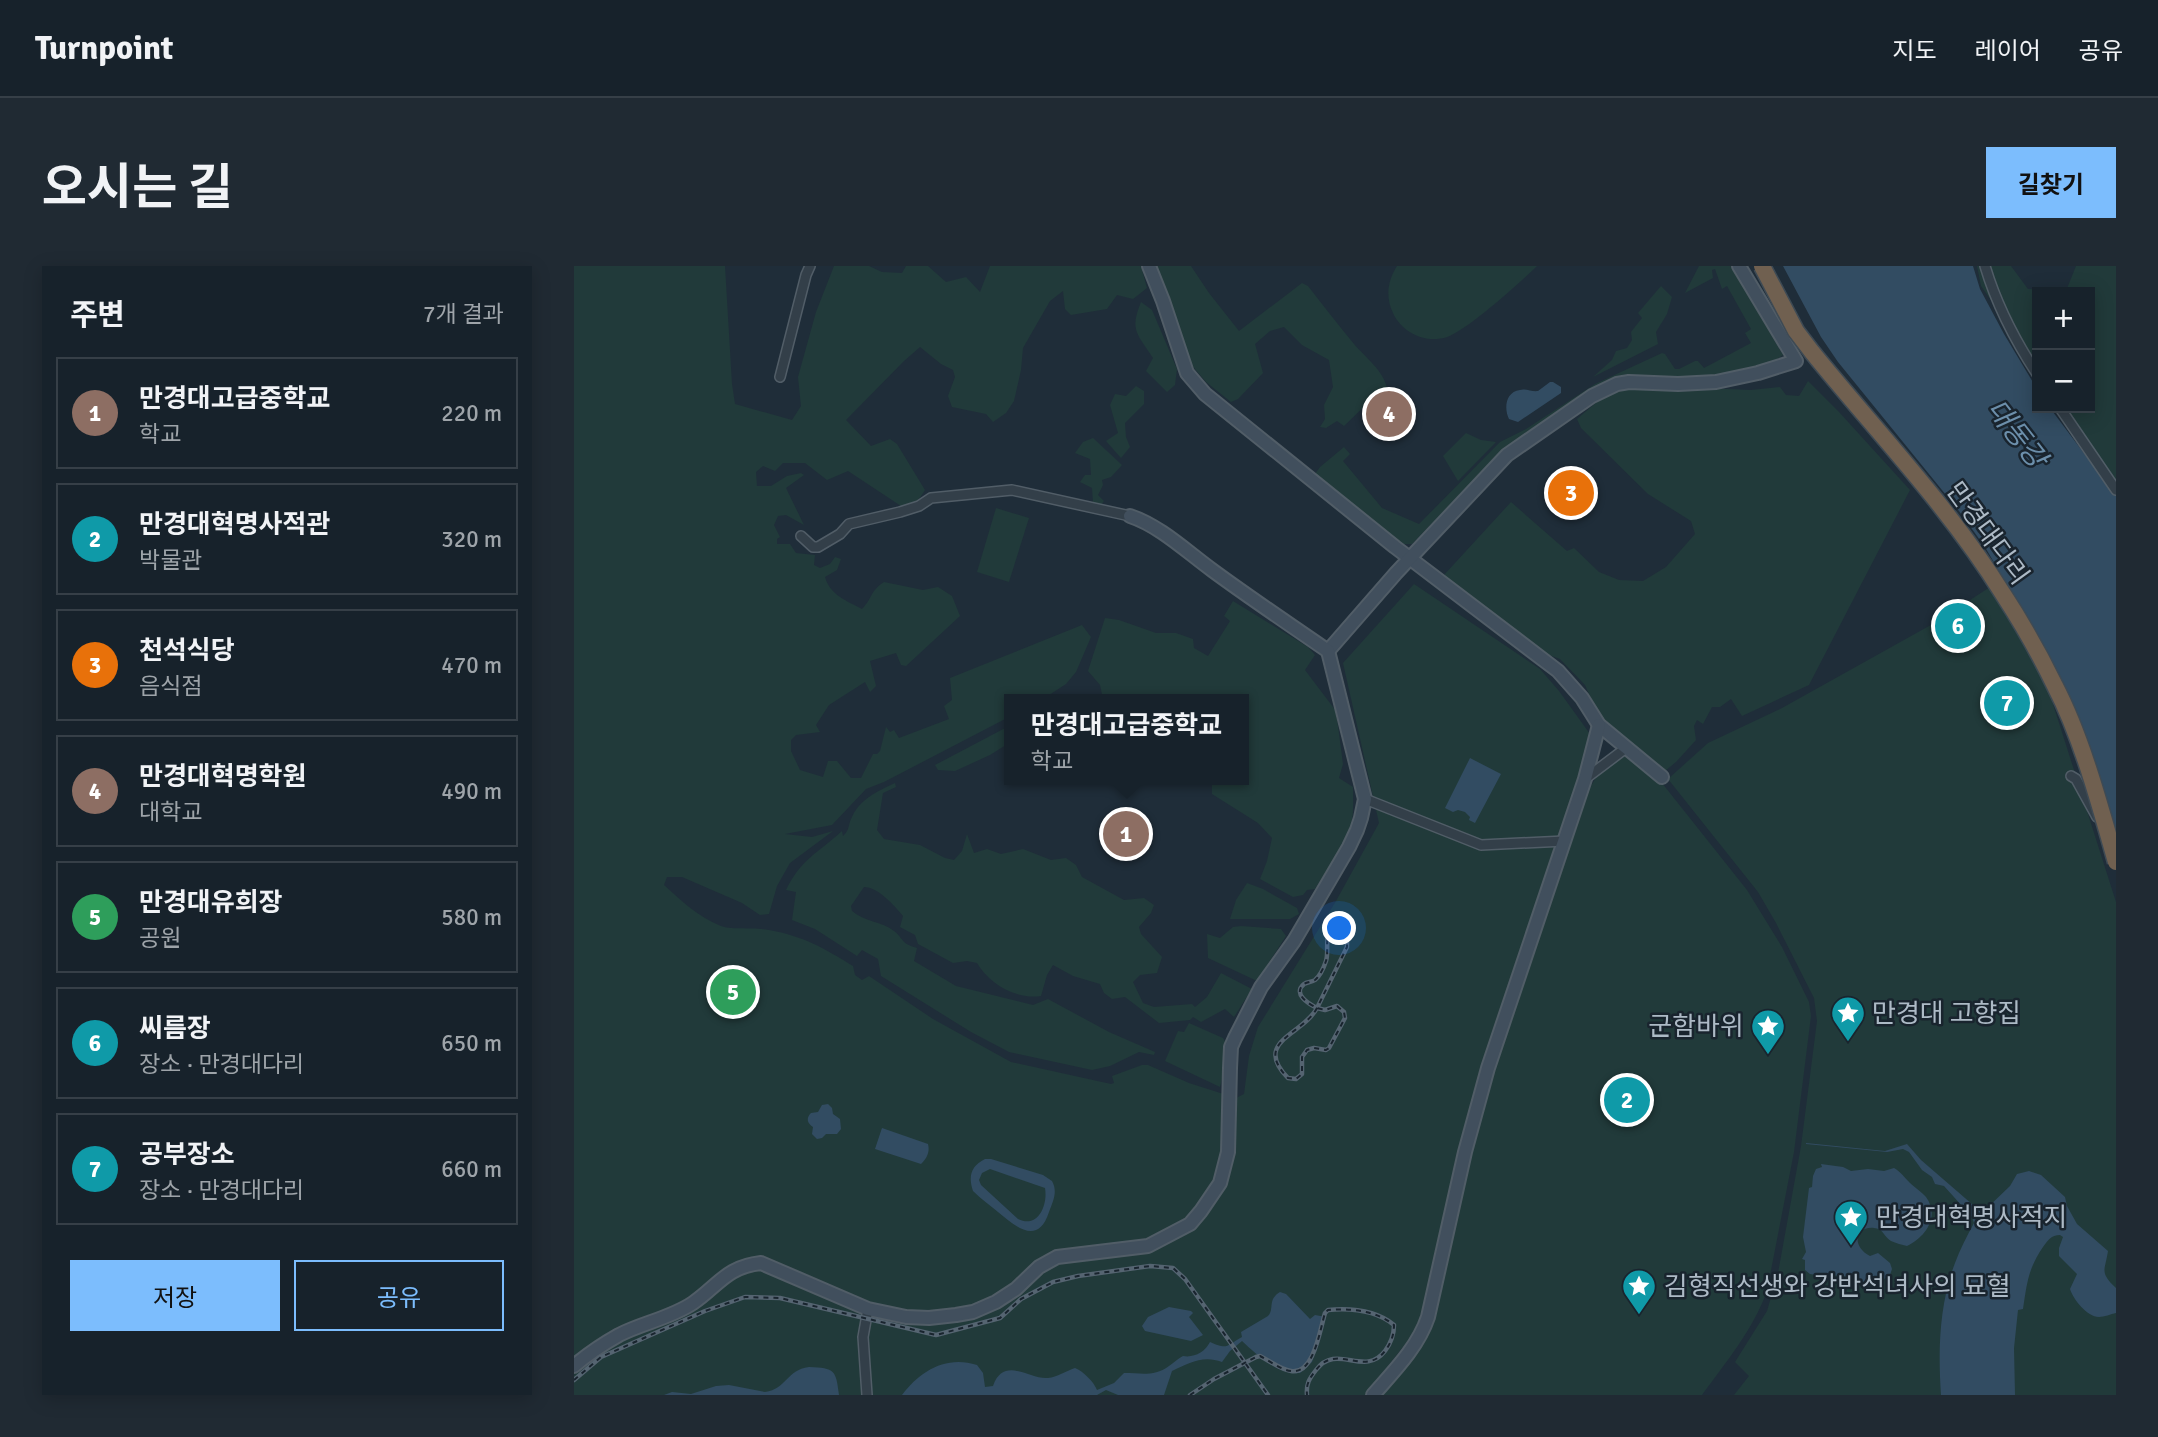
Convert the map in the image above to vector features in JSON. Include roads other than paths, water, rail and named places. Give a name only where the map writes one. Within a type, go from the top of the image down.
[{"type":"highway","name":"만경대다리","points":[[1762,266],[1797,331],[1812,352],[1921,483],[2003,593],[2056,688],[2079,741],[2116,862]]},
{"type":"street","points":[[780,377],[810,266]]},
{"type":"street","points":[[1149,266],[1187,373],[1205,394],[1411,559],[1558,671],[1582,698],[1599,725],[1662,777]]},
{"type":"street","points":[[1328,651],[1507,455],[1605,388],[1629,382],[1716,382],[1796,361],[1739,266]]},
{"type":"street","points":[[1985,266],[1991,288],[2032,365]]},
{"type":"street","points":[[2063,413],[2116,490]]},
{"type":"street","points":[[574,1366],[589,1353],[619,1335],[692,1304],[734,1270],[747,1265],[761,1263],[868,1309],[906,1317],[929,1318],[973,1312],[996,1302],[1016,1289],[1039,1267],[1057,1257],[1148,1246],[1190,1224],[1212,1198],[1220,1183],[1228,1152],[1231,1047],[1261,987],[1294,942],[1357,830],[1365,799],[1328,651],[1150,525],[1130,516],[1012,490],[931,498],[919,506],[849,524],[840,534],[818,547],[813,547],[801,536]]},
{"type":"street","points":[[1373,1395],[1414,1346],[1428,1317],[1465,1152],[1488,1068],[1586,779],[1599,725]]},
{"type":"street","points":[[1586,779],[1626,748]]},
{"type":"street","points":[[2071,776],[2076,779],[2116,849]]},
{"type":"street","points":[[1365,799],[1481,845],[1565,841]]},
{"type":"street","points":[[867,1395],[863,1337],[868,1309]]},
{"type":"water","name":"대동강","points":[[1783,266],[1973,266],[1980,289],[2032,381],[2032,413],[2054,413],[2116,496],[2116,831],[2091,752],[2014,597],[1985,547],[1821,337]]},
{"type":"water","points":[[1550,382],[1561,387],[1561,393],[1518,422],[1509,419],[1506,406],[1511,394],[1522,390],[1538,391]]},
{"type":"water","points":[[1470,758],[1501,774],[1475,823],[1469,820],[1470,817],[1465,812],[1453,812],[1445,808]]},
{"type":"water","points":[[828,1104],[833,1114],[840,1119],[841,1129],[837,1134],[826,1134],[817,1139],[812,1134],[813,1127],[808,1122],[808,1117],[811,1113],[818,1112],[822,1105]]},
{"type":"water","points":[[882,1128],[928,1144],[928,1152],[921,1164],[875,1149]]},
{"type":"water","points":[[1806,1143],[1885,1151],[1907,1144],[1921,1160],[1980,1211],[1985,1210],[2010,1186],[2017,1174],[2029,1171],[2041,1175],[2065,1197],[2077,1224],[2108,1251],[2104,1271],[2116,1288],[2116,1313],[2094,1316],[2077,1302],[2070,1289],[2077,1274],[2059,1256],[2063,1237],[2052,1237],[2034,1262],[2023,1309],[2018,1310],[2014,1348],[2015,1395],[1941,1395],[1940,1345],[1943,1312],[1955,1263],[1974,1223],[1972,1217],[1944,1186],[1935,1184],[1932,1177],[1903,1149],[1887,1152]]},
{"type":"water","points":[[985,1159],[1043,1175],[1052,1181],[1055,1193],[1039,1228],[1033,1231],[1019,1228],[973,1191],[972,1172]],"holes":[[[990,1169],[1045,1188],[1045,1201],[1040,1214],[1031,1221],[1025,1221],[1018,1219],[981,1185],[979,1180],[982,1173]]]},
{"type":"water","points":[[1821,1164],[1851,1171],[1884,1171],[1894,1168],[1924,1195],[1930,1204],[1932,1211],[1929,1225],[1920,1237],[1907,1246],[1891,1241],[1877,1228],[1868,1228],[1859,1233],[1858,1242],[1864,1252],[1870,1256],[1878,1253],[1890,1263],[1892,1269],[1890,1275],[1875,1285],[1840,1275],[1816,1279],[1816,1275],[1805,1270],[1805,1260],[1802,1259],[1806,1252],[1803,1237],[1809,1188],[1812,1187],[1816,1169],[1822,1167]]},
{"type":"water","points":[[1280,1292],[1286,1294],[1310,1319],[1315,1315],[1326,1317],[1312,1362],[1300,1373],[1276,1367],[1242,1341],[1222,1362],[1202,1360],[1172,1371],[1164,1395],[1118,1395],[1106,1390],[1097,1395],[902,1395],[925,1372],[955,1362],[977,1365],[983,1373],[985,1387],[993,1386],[998,1377],[1010,1370],[1048,1378],[1075,1368],[1088,1377],[1097,1390],[1114,1383],[1124,1373],[1158,1372],[1183,1356],[1199,1354],[1210,1342],[1220,1346],[1230,1345],[1242,1337],[1241,1332],[1268,1316],[1272,1301]]},
{"type":"water","points":[[1169,1307],[1191,1311],[1193,1313],[1189,1317],[1203,1335],[1191,1341],[1145,1331],[1142,1326],[1148,1317]]},
{"type":"water","points":[[809,1367],[833,1372],[839,1395],[664,1395],[672,1392],[691,1394],[729,1385],[765,1392],[778,1387],[801,1369]]},
{"type":"railway","points":[[1317,1008],[1278,1047],[1275,1055],[1278,1065],[1288,1078],[1296,1079],[1302,1074],[1302,1057],[1307,1050],[1329,1048],[1345,1018],[1344,1012],[1337,1006],[1325,1010],[1317,1008],[1303,998],[1300,991],[1304,984],[1315,980],[1320,974],[1326,961],[1328,937],[1333,931],[1339,930],[1347,936],[1347,947],[1317,1008]]},
{"type":"railway","points":[[574,1380],[601,1357],[705,1311],[745,1297],[780,1298],[936,1335],[1000,1318],[1021,1299],[1053,1282],[1150,1266],[1173,1268],[1185,1279],[1268,1395]]},
{"type":"railway","points":[[1190,1395],[1214,1379],[1260,1356],[1283,1369],[1299,1370],[1311,1359],[1328,1310],[1363,1311],[1380,1316],[1394,1325],[1389,1345],[1377,1358],[1368,1361],[1333,1359],[1324,1362],[1310,1379],[1307,1395]]},
{"type":"place","name":"만경대혁명학원","points":[[1389,414]]},
{"type":"place","name":"천석식당","points":[[1571,493]]},
{"type":"place","name":"씨름장","points":[[1958,626]]},
{"type":"place","name":"공부장소","points":[[2007,703]]},
{"type":"place","name":"만경대고급중학교","points":[[1126,834]]},
{"type":"place","name":"만경대유희장","points":[[733,992]]},
{"type":"place","name":"만경대 고향집","points":[[1848,1043]]},
{"type":"place","name":"군함바위","points":[[1768,1056]]},
{"type":"place","name":"만경대혁명사적관","points":[[1627,1100]]},
{"type":"place","name":"만경대혁명사적지","points":[[1851,1247]]},
{"type":"place","name":"김형직선생와 강반석녀사의 묘혈","points":[[1639,1316]]}]
